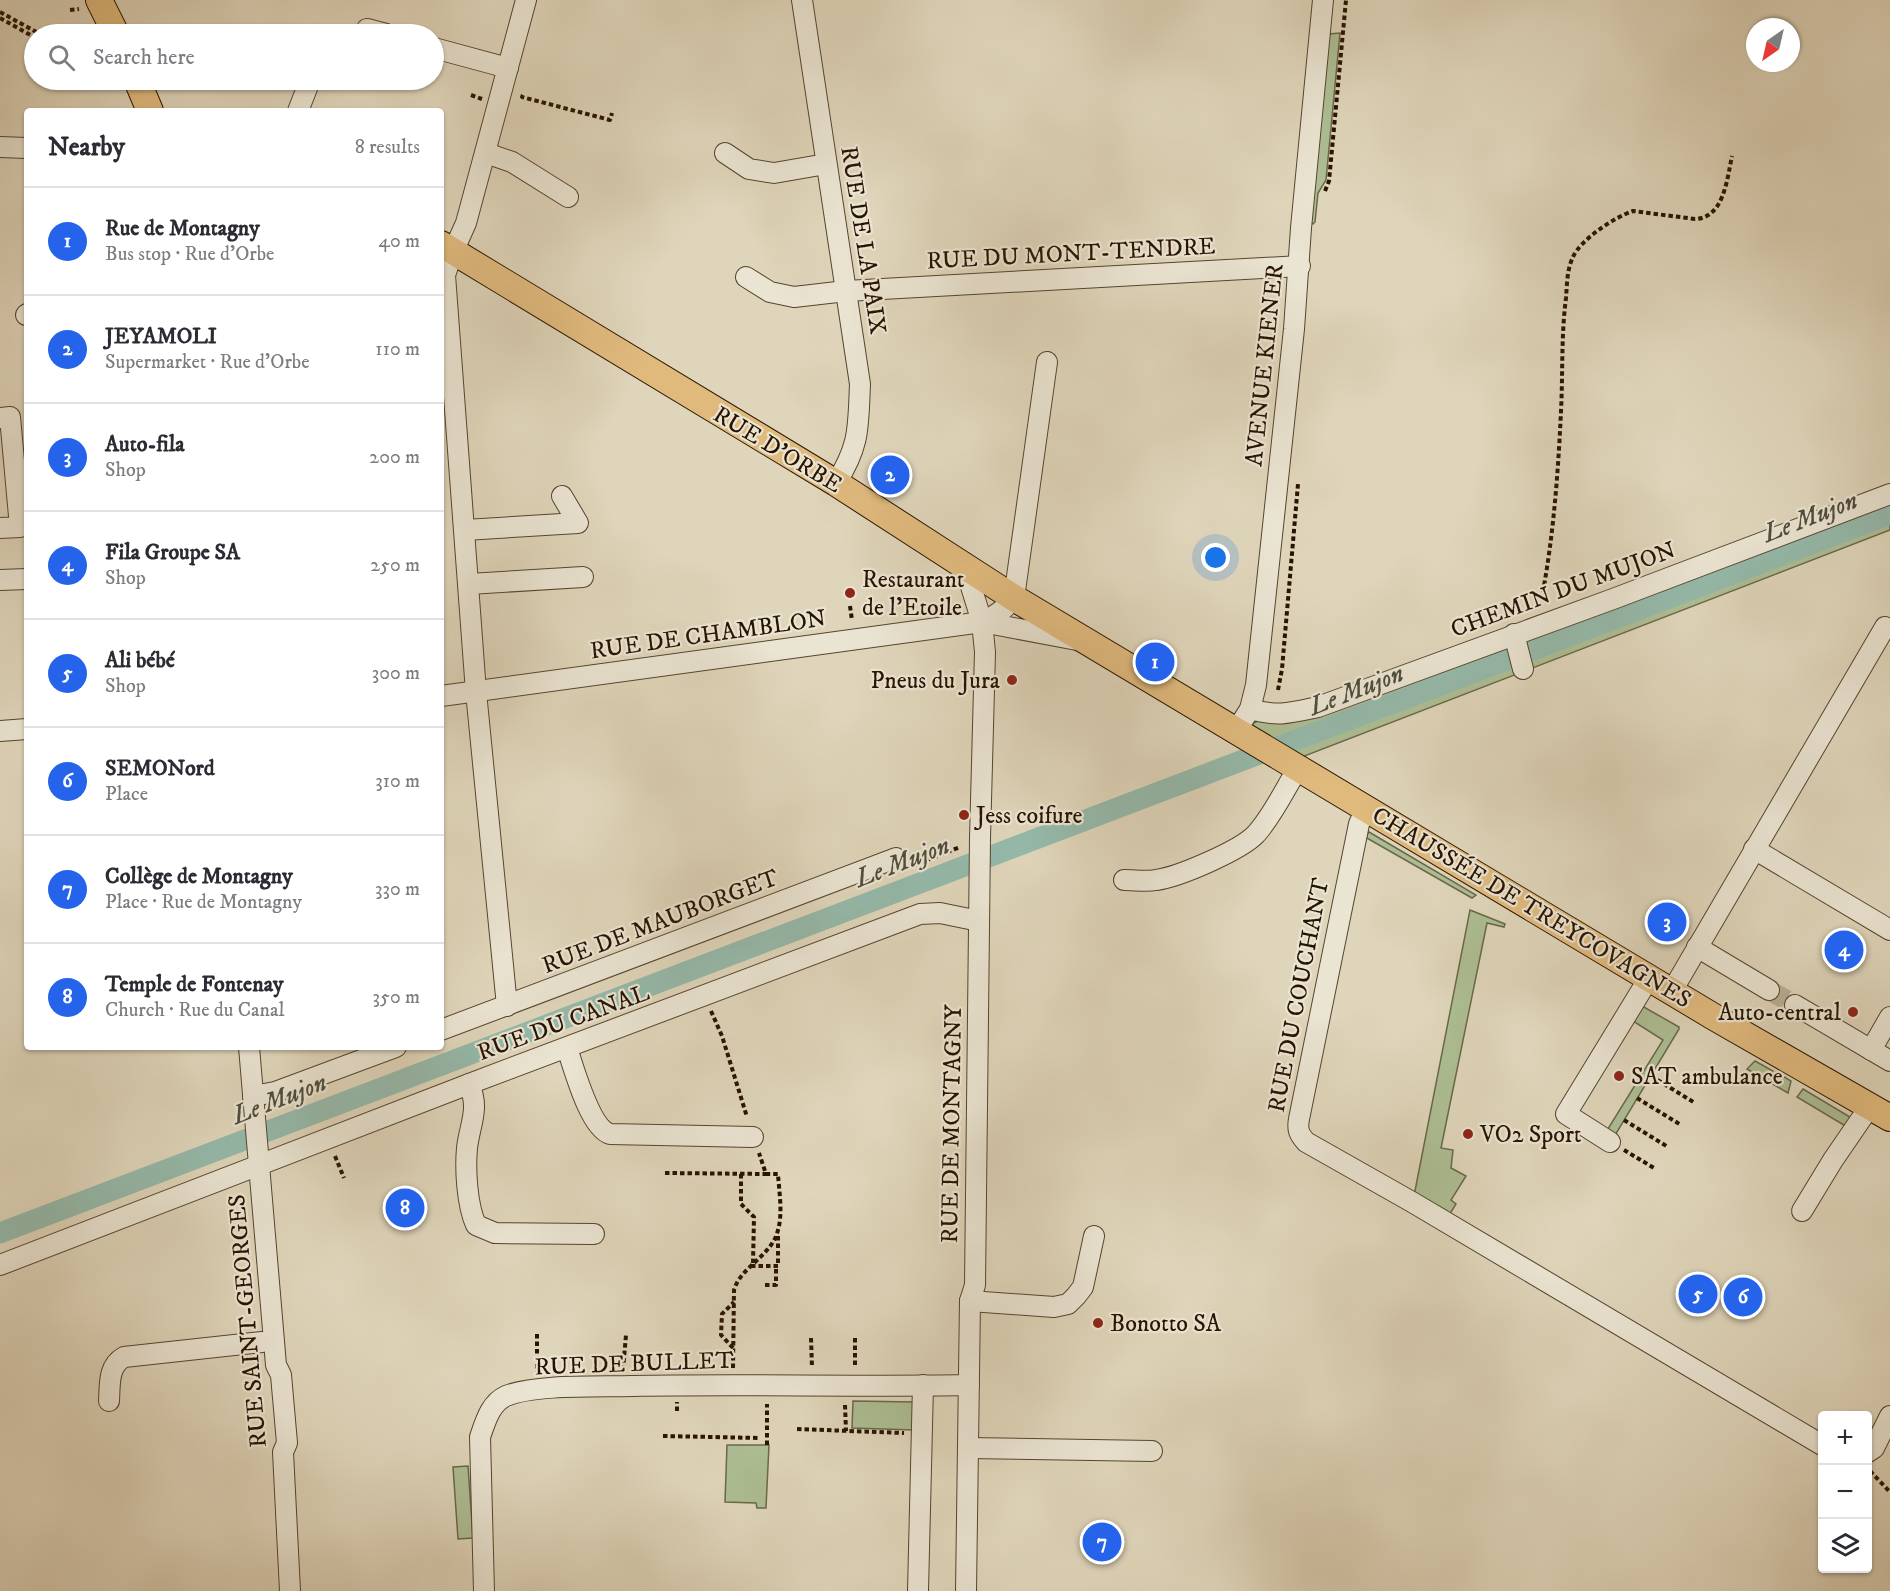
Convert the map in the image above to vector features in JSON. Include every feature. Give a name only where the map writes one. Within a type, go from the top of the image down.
[{"type":"main road","points":[[99,0],[111,24]]},
{"type":"main road","points":[[141,90],[149,108]]},
{"type":"main road","name":"RUE D'ORBE","points":[[447,248],[836,483],[1014,597],[1243,735]]},
{"type":"main road","name":"CHAUSSÉE DE TREYCOVAGNES","points":[[1243,735],[1649,978],[1880,1112]]},
{"type":"street","points":[[507,1006],[476,692],[465,530],[446,370],[445,275],[447,248],[466,223],[526,0]]},
{"type":"street","name":"RUE DE LA PAIX","points":[[802,0],[860,384],[858,439],[849,463],[836,483]]},
{"type":"street","name":"AVENUE KIENER","points":[[1243,735],[1256,685],[1300,266],[1301,228],[1323,0]]},
{"type":"street","points":[[444,52],[506,76]]},
{"type":"street","points":[[299,108],[306,90]]},
{"type":"street","points":[[0,147],[24,148]]},
{"type":"street","points":[[486,153],[512,162],[568,197]]},
{"type":"street","points":[[725,153],[749,169],[774,173],[826,164]]},
{"type":"street","name":"RUE DU MONT-TENDRE","points":[[746,277],[770,292],[794,297],[846,291],[1300,266]]},
{"type":"street","points":[[1014,597],[1047,362]]},
{"type":"street","points":[[0,418],[10,417],[20,527],[0,528]]},
{"type":"street","name":"CHEMIN DU MUJON","points":[[1250,709],[1271,715],[1318,707],[1890,494]]},
{"type":"street","points":[[465,530],[578,523],[562,496]]},
{"type":"street","points":[[964,564],[982,622]]},
{"type":"street","points":[[469,584],[583,577]]},
{"type":"street","points":[[0,580],[24,579]]},
{"type":"street","name":"RUE DE CHAMBLON","points":[[982,622],[1005,609],[1014,597]]},
{"type":"street","name":"RUE DE CHAMBLON","points":[[444,696],[982,622],[1092,643]]},
{"type":"street","name":"RUE DE MONTAGNY","points":[[966,1591],[970,1301],[975,1285],[980,885],[973,842],[985,652],[982,622]]},
{"type":"street","points":[[1672,991],[1885,627]]},
{"type":"street","points":[[1514,634],[1523,669]]},
{"type":"street","points":[[0,731],[24,729]]},
{"type":"street","points":[[1124,880],[1154,881],[1166,878],[1212,860],[1249,840],[1263,825],[1293,765]]},
{"type":"street","name":"RUE DU COUCHANT","points":[[1366,808],[1359,824],[1350,868],[1298,1128],[1300,1135],[1306,1142],[1412,1202],[1818,1443]]},
{"type":"street","points":[[1754,849],[1890,930]]},
{"type":"street","name":"RUE DE MAUBORGET","points":[[444,1029],[904,862]]},
{"type":"street","name":"RUE DU CANAL","points":[[0,1265],[259,1158],[567,1048],[920,914],[940,913],[979,921]]},
{"type":"street","points":[[1696,947],[1769,990]]},
{"type":"street","points":[[1610,1142],[1566,1114],[1649,978]]},
{"type":"street","points":[[1795,1005],[1890,1061]]},
{"type":"street","points":[[1871,1050],[1890,1017]]},
{"type":"street","points":[[567,1048],[593,1119],[603,1132],[753,1137]]},
{"type":"street","name":"RUE SAINT-GEORGES","points":[[249,1050],[276,1365],[281,1375],[287,1443],[283,1452],[290,1591]]},
{"type":"street","points":[[254,1106],[275,1092],[388,1050]]},
{"type":"street","points":[[469,1084],[475,1109],[467,1149],[469,1191],[471,1214],[476,1226],[495,1233],[594,1234]]},
{"type":"street","points":[[1802,1211],[1833,1160],[1880,1112]]},
{"type":"street","points":[[970,1301],[1054,1307],[1068,1304],[1083,1287],[1094,1236]]},
{"type":"street","points":[[109,1401],[112,1370],[116,1361],[124,1357],[262,1342]]},
{"type":"street","name":"RUE DE BULLET","points":[[484,1591],[480,1437],[487,1417],[503,1397],[517,1393],[558,1389],[733,1384],[969,1385]]},
{"type":"street","points":[[918,1591],[923,1385]]},
{"type":"street","points":[[1872,1449],[1890,1416]]},
{"type":"street","points":[[969,1448],[1152,1452]]},
{"type":"path","points":[[0,12],[24,25]]},
{"type":"path","points":[[0,18],[24,31]]},
{"type":"path","points":[[506,76],[524,89],[522,97],[610,120],[612,113]]},
{"type":"path","points":[[471,95],[484,99]]},
{"type":"path","points":[[1539,625],[1558,454],[1567,280],[1573,256],[1603,226],[1627,213],[1640,212],[1695,219],[1710,214],[1719,204],[1732,156]]},
{"type":"path","points":[[850,606],[852,621]]},
{"type":"path","points":[[904,862],[973,842]]},
{"type":"path","points":[[705,996],[722,1036],[766,1174]]},
{"type":"path","points":[[1651,1076],[1695,1103]]},
{"type":"path","points":[[1637,1098],[1681,1125]]},
{"type":"path","points":[[1624,1120],[1668,1147]]},
{"type":"path","points":[[1610,1142],[1654,1168]]},
{"type":"path","points":[[332,1150],[344,1178]]},
{"type":"path","points":[[665,1173],[778,1174],[776,1285],[765,1285]]},
{"type":"path","points":[[741,1174],[741,1204],[754,1217],[752,1265]]},
{"type":"path","points":[[733,1384],[736,1283],[769,1247],[778,1231]]},
{"type":"path","points":[[752,1265],[776,1266]]},
{"type":"path","points":[[733,1349],[721,1335],[722,1314],[734,1302]]},
{"type":"path","points":[[537,1334],[537,1382]]},
{"type":"path","points":[[621,1387],[626,1335]]},
{"type":"path","points":[[811,1338],[813,1376]]},
{"type":"path","points":[[855,1338],[855,1376]]},
{"type":"path","points":[[767,1397],[767,1445]]},
{"type":"path","points":[[845,1398],[846,1431]]},
{"type":"path","points":[[797,1429],[922,1434]]},
{"type":"path","points":[[663,1436],[760,1438]]},
{"type":"path","points":[[1870,1465],[1875,1478],[1890,1492]]},
{"type":"green space","points":[[1340,33],[1326,180],[1318,193],[1313,224],[1311,222],[1329,34]]},
{"type":"green space","points":[[1890,494],[1890,530],[1289,762],[1236,731],[1271,715]]},
{"type":"green space","points":[[1369,832],[1476,895],[1472,898],[1365,837]]},
{"type":"green space","points":[[1470,910],[1505,924],[1504,927],[1487,923],[1441,1148],[1453,1150],[1451,1168],[1466,1176],[1451,1200],[1456,1204],[1448,1217],[1414,1196]]},
{"type":"green space","points":[[1642,1006],[1679,1029],[1614,1137],[1606,1132],[1663,1040],[1633,1021]]},
{"type":"green space","points":[[1755,1061],[1773,1071],[1771,1074],[1776,1072],[1791,1081],[1788,1093],[1747,1069]]},
{"type":"green space","points":[[1803,1089],[1850,1117],[1851,1120],[1847,1127],[1797,1097]]},
{"type":"green space","points":[[853,1401],[915,1402],[914,1430],[852,1428]]},
{"type":"green space","points":[[727,1445],[769,1445],[766,1508],[757,1508],[756,1503],[725,1502]]},
{"type":"green space","points":[[468,1466],[473,1538],[458,1539],[453,1467]]},
{"type":"waterway","name":"Le Mujon","points":[[0,1233],[1890,514]]},
{"type":"tunnel","points":[[1769,990],[1795,1005]]},
{"type":"place","name":"JEYAMOLI","points":[[890,475]]},
{"type":"place","name":"Restaurant de l'Etoile","points":[[850,593]]},
{"type":"place","name":"Rue de Montagny","points":[[1155,662]]},
{"type":"place","name":"Pneus du Jura","points":[[1012,680]]},
{"type":"place","name":"Jess coifure","points":[[964,815]]},
{"type":"place","name":"Auto-fila","points":[[1667,922]]},
{"type":"place","name":"Fila Groupe SA","points":[[1844,950]]},
{"type":"place","name":"Auto-central","points":[[1853,1012]]},
{"type":"place","name":"SAT ambulance","points":[[1619,1076]]},
{"type":"place","name":"VO2 Sport","points":[[1468,1134]]},
{"type":"place","name":"Temple de Fontenay","points":[[405,1208]]},
{"type":"place","name":"Ali bébé","points":[[1698,1294]]},
{"type":"place","name":"SEMONord","points":[[1743,1297]]},
{"type":"place","name":"Bonotto SA","points":[[1098,1323]]},
{"type":"place","name":"Collège de Montagny","points":[[1102,1542]]}]
